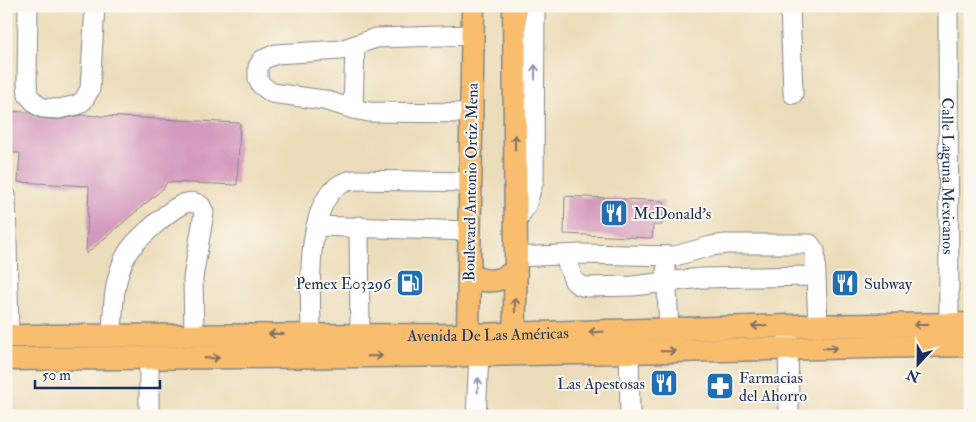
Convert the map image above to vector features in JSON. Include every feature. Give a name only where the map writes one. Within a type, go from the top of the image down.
[{"type":"main road","name":"Boulevard Antonio Ortiz Mena","points":[[473,6],[468,335],[479,355]]},
{"type":"main road","points":[[514,6],[516,221],[514,344]]},
{"type":"main road","points":[[469,275],[485,281],[501,280],[515,264]]},
{"type":"main road","name":"Avenida De Las Américas","points":[[630,341],[669,329],[818,325],[959,335]]},
{"type":"main road","name":"Avenida De Las Américas","points":[[8,336],[194,334],[468,335],[514,344],[630,341],[788,349],[959,335]]},
{"type":"main road","name":"Avenida De Las Américas","points":[[6,359],[479,355],[514,344]]},
{"type":"street","points":[[28,6],[26,81],[28,95],[37,105],[43,108],[59,109],[77,105],[83,101],[90,89],[95,6]]},
{"type":"street","points":[[516,221],[526,206],[534,180],[535,6]]},
{"type":"street","points":[[790,6],[793,94]]},
{"type":"street","name":"Calle Laguna Mexicanos","points":[[948,6],[959,335]]},
{"type":"street","points":[[472,34],[376,38],[334,52],[276,54],[262,60],[257,73],[261,85],[272,92],[324,100],[369,112],[472,113]]},
{"type":"street","points":[[353,109],[355,46]]},
{"type":"street","points":[[311,334],[311,262],[316,226],[325,203],[333,190],[342,183],[349,181],[471,182]]},
{"type":"street","points":[[6,195],[8,336]]},
{"type":"street","points":[[112,336],[115,289],[125,256],[154,225],[174,209],[183,204],[194,202],[202,206],[204,213],[193,278],[194,334]]},
{"type":"street","points":[[316,226],[470,231]]},
{"type":"street","points":[[359,226],[360,334]]},
{"type":"street","points":[[515,264],[564,255],[634,254],[666,256],[684,254],[711,246],[726,244],[806,244],[812,246],[815,251],[818,325]]},
{"type":"street","points":[[564,255],[572,278],[582,286],[626,287],[714,277],[816,276]]},
{"type":"street","points":[[666,256],[669,329]]},
{"type":"street","points":[[788,326],[789,416]]},
{"type":"street","points":[[630,341],[630,416]]},
{"type":"street","points":[[476,416],[479,355]]},
{"type":"street","points":[[149,359],[149,416]]},
{"type":"building","points":[[6,111],[28,112],[38,118],[58,120],[82,115],[240,123],[237,185],[167,182],[164,188],[86,254],[89,186],[18,182],[20,153],[6,153]]},
{"type":"building","name":"McDonald's","points":[[565,196],[664,201],[662,225],[653,225],[652,238],[564,234]]},
{"type":"place","name":"McDonald's","points":[[614,213]]},
{"type":"place","name":"Pemex E03296","points":[[410,283]]},
{"type":"place","name":"Subway","points":[[845,283]]},
{"type":"place","name":"Las Apestosas","points":[[664,383]]},
{"type":"place","name":"Farmacias del Ahorro","points":[[720,386]]}]
